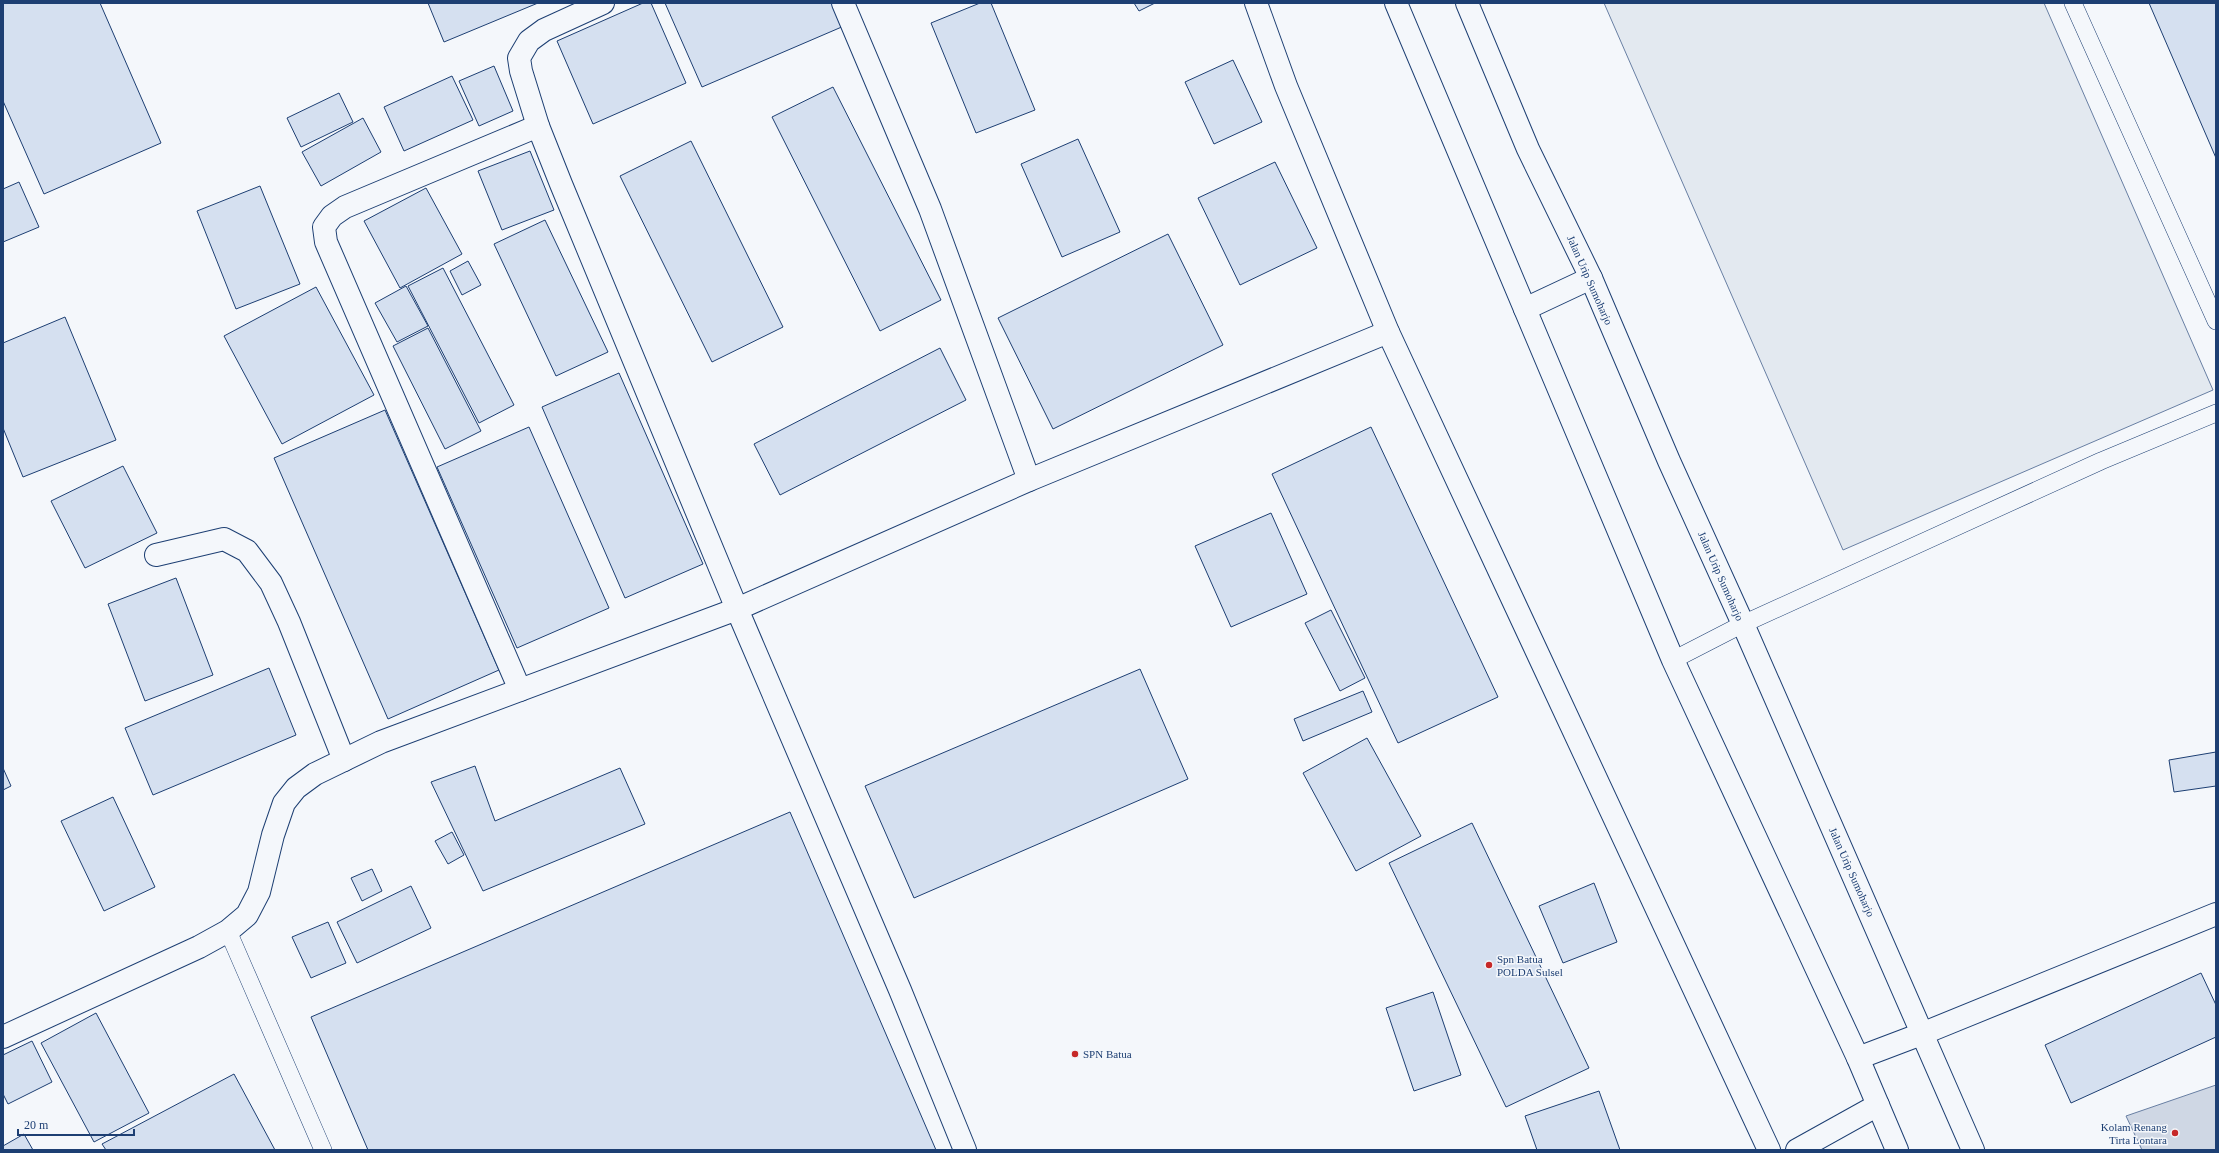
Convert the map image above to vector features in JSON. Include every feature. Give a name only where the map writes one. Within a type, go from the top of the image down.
[{"type":"main road","points":[[603,3],[544,30],[530,41],[519,58],[521,71],[538,126],[737,608],[900,990],[965,1150]]},
{"type":"main road","points":[[844,3],[930,209],[1028,480]]},
{"type":"main road","points":[[1256,3],[1286,86],[1388,332],[1769,1150]]},
{"type":"main road","points":[[1396,3],[1673,660],[1858,1058],[1897,1150]]},
{"type":"main road","name":"Jalan Urip Sumoharjo","points":[[1467,3],[1528,149],[1591,278],[1669,461],[1743,624],[1924,1033],[1974,1150]]},
{"type":"main road","points":[[520,690],[326,242],[324,227],[332,216],[345,207],[538,126]]},
{"type":"main road","points":[[1525,309],[1591,278]]},
{"type":"main road","points":[[3,1037],[200,947],[228,931],[247,915],[259,892],[273,835],[284,803],[296,788],[315,774],[381,742],[737,608],[1028,480],[1388,332]]},
{"type":"main road","points":[[156,555],[224,539],[247,551],[271,583],[289,622],[344,760]]},
{"type":"main road","points":[[1858,1058],[1924,1033],[2216,914]]},
{"type":"main road","points":[[1797,1150],[1878,1105]]},
{"type":"lane","points":[[2073,3],[2216,321]]},
{"type":"lane","points":[[1673,660],[1743,624],[2100,462],[2216,413]]},
{"type":"lane","points":[[228,931],[323,1150]]},
{"type":"shaded area","points":[[1604,3],[2044,3],[2213,390],[1843,550]]},
{"type":"shaded area","name":"Kolam Renang Tirta Lontara","points":[[2216,1085],[2216,1150],[2142,1150],[2126,1116]]},
{"type":"building","points":[[3,3],[100,3],[161,143],[44,194],[3,101]]},
{"type":"building","points":[[428,3],[538,3],[444,42]]},
{"type":"building","points":[[643,3],[651,3],[686,83],[593,124],[557,41]]},
{"type":"building","points":[[665,3],[834,3],[844,26],[702,87]]},
{"type":"building","points":[[980,3],[991,3],[1035,110],[976,133],[931,23]]},
{"type":"building","points":[[1134,3],[1155,3],[1139,11]]},
{"type":"building","points":[[2149,3],[2216,3],[2216,158]]},
{"type":"building","points":[[1233,60],[1262,122],[1214,144],[1185,82]]},
{"type":"building","points":[[494,66],[513,111],[479,126],[459,81]]},
{"type":"building","points":[[452,76],[473,120],[404,151],[384,107]]},
{"type":"building","points":[[833,87],[941,300],[880,331],[772,117]]},
{"type":"building","points":[[339,93],[353,122],[301,147],[287,118]]},
{"type":"building","points":[[363,118],[381,152],[321,186],[302,152]]},
{"type":"building","points":[[1078,139],[1120,232],[1062,257],[1021,164]]},
{"type":"building","points":[[691,141],[783,327],[712,362],[620,176]]},
{"type":"building","points":[[530,151],[554,210],[502,230],[478,171]]},
{"type":"building","points":[[1275,162],[1317,248],[1240,285],[1198,198]]},
{"type":"building","points":[[19,182],[39,227],[3,242],[3,189]]},
{"type":"building","points":[[260,186],[300,284],[236,309],[197,211]]},
{"type":"building","points":[[426,188],[462,254],[400,288],[364,221]]},
{"type":"building","points":[[545,220],[608,352],[556,376],[494,244]]},
{"type":"building","points":[[1168,234],[1223,345],[1053,429],[998,318]]},
{"type":"building","points":[[468,261],[481,285],[462,295],[450,271]]},
{"type":"building","points":[[443,268],[514,405],[479,423],[408,286]]},
{"type":"building","points":[[406,286],[428,326],[397,342],[375,303]]},
{"type":"building","points":[[316,287],[374,395],[282,444],[224,336]]},
{"type":"building","points":[[65,317],[116,440],[23,477],[3,428],[3,343]]},
{"type":"building","points":[[428,328],[481,431],[445,449],[393,346]]},
{"type":"building","points":[[940,348],[966,400],[780,495],[754,444]]},
{"type":"building","points":[[619,373],[703,564],[625,598],[542,407]]},
{"type":"building","points":[[385,410],[499,670],[388,719],[274,458]]},
{"type":"building","points":[[529,427],[609,608],[517,648],[437,467]]},
{"type":"building","points":[[1371,427],[1498,697],[1398,743],[1272,474]]},
{"type":"building","points":[[123,466],[157,533],[85,568],[51,501]]},
{"type":"building","points":[[1271,513],[1307,594],[1231,627],[1195,546]]},
{"type":"building","points":[[176,578],[213,675],[145,701],[108,604]]},
{"type":"building","points":[[1331,610],[1365,678],[1340,691],[1305,623]]},
{"type":"building","points":[[269,668],[296,735],[153,795],[125,728]]},
{"type":"building","points":[[1140,669],[1188,779],[914,898],[865,786]]},
{"type":"building","points":[[1363,691],[1372,712],[1303,741],[1294,719]]},
{"type":"building","points":[[1367,738],[1421,836],[1356,871],[1303,773]]},
{"type":"building","points":[[2216,752],[2216,786],[2174,792],[2169,760]]},
{"type":"building","points":[[475,766],[495,821],[620,768],[645,824],[483,891],[431,782]]},
{"type":"building","points":[[3,768],[11,786],[3,790]]},
{"type":"building","points":[[113,797],[155,887],[104,911],[61,821]]},
{"type":"building","points":[[790,812],[936,1150],[368,1150],[311,1017]]},
{"type":"building","name":"Spn Batua POLDA Sulsel","points":[[1472,823],[1589,1068],[1506,1107],[1389,863]]},
{"type":"building","points":[[452,832],[464,855],[448,864],[435,841]]},
{"type":"building","points":[[372,869],[382,891],[362,901],[351,878]]},
{"type":"building","points":[[1594,883],[1617,942],[1563,963],[1539,906]]},
{"type":"building","points":[[411,886],[431,928],[357,963],[337,922]]},
{"type":"building","points":[[328,922],[346,963],[311,978],[292,937]]},
{"type":"building","points":[[2201,973],[2216,1005],[2216,1037],[2071,1103],[2045,1045]]},
{"type":"building","points":[[1433,992],[1461,1075],[1414,1091],[1386,1008]]},
{"type":"building","points":[[96,1013],[149,1113],[94,1142],[41,1043]]},
{"type":"building","points":[[32,1041],[52,1082],[8,1104],[3,1094],[3,1055]]},
{"type":"building","points":[[234,1074],[275,1150],[106,1150],[102,1144]]},
{"type":"building","points":[[1599,1091],[1620,1150],[1537,1150],[1525,1116]]},
{"type":"building","points":[[24,1134],[33,1150],[3,1150],[3,1146]]},
{"type":"place","name":"Spn Batua POLDA Sulsel","points":[[1489,965]]},
{"type":"place","name":"SPN Batua","points":[[1075,1054]]},
{"type":"place","name":"Kolam Renang Tirta Lontara","points":[[2175,1133]]}]
